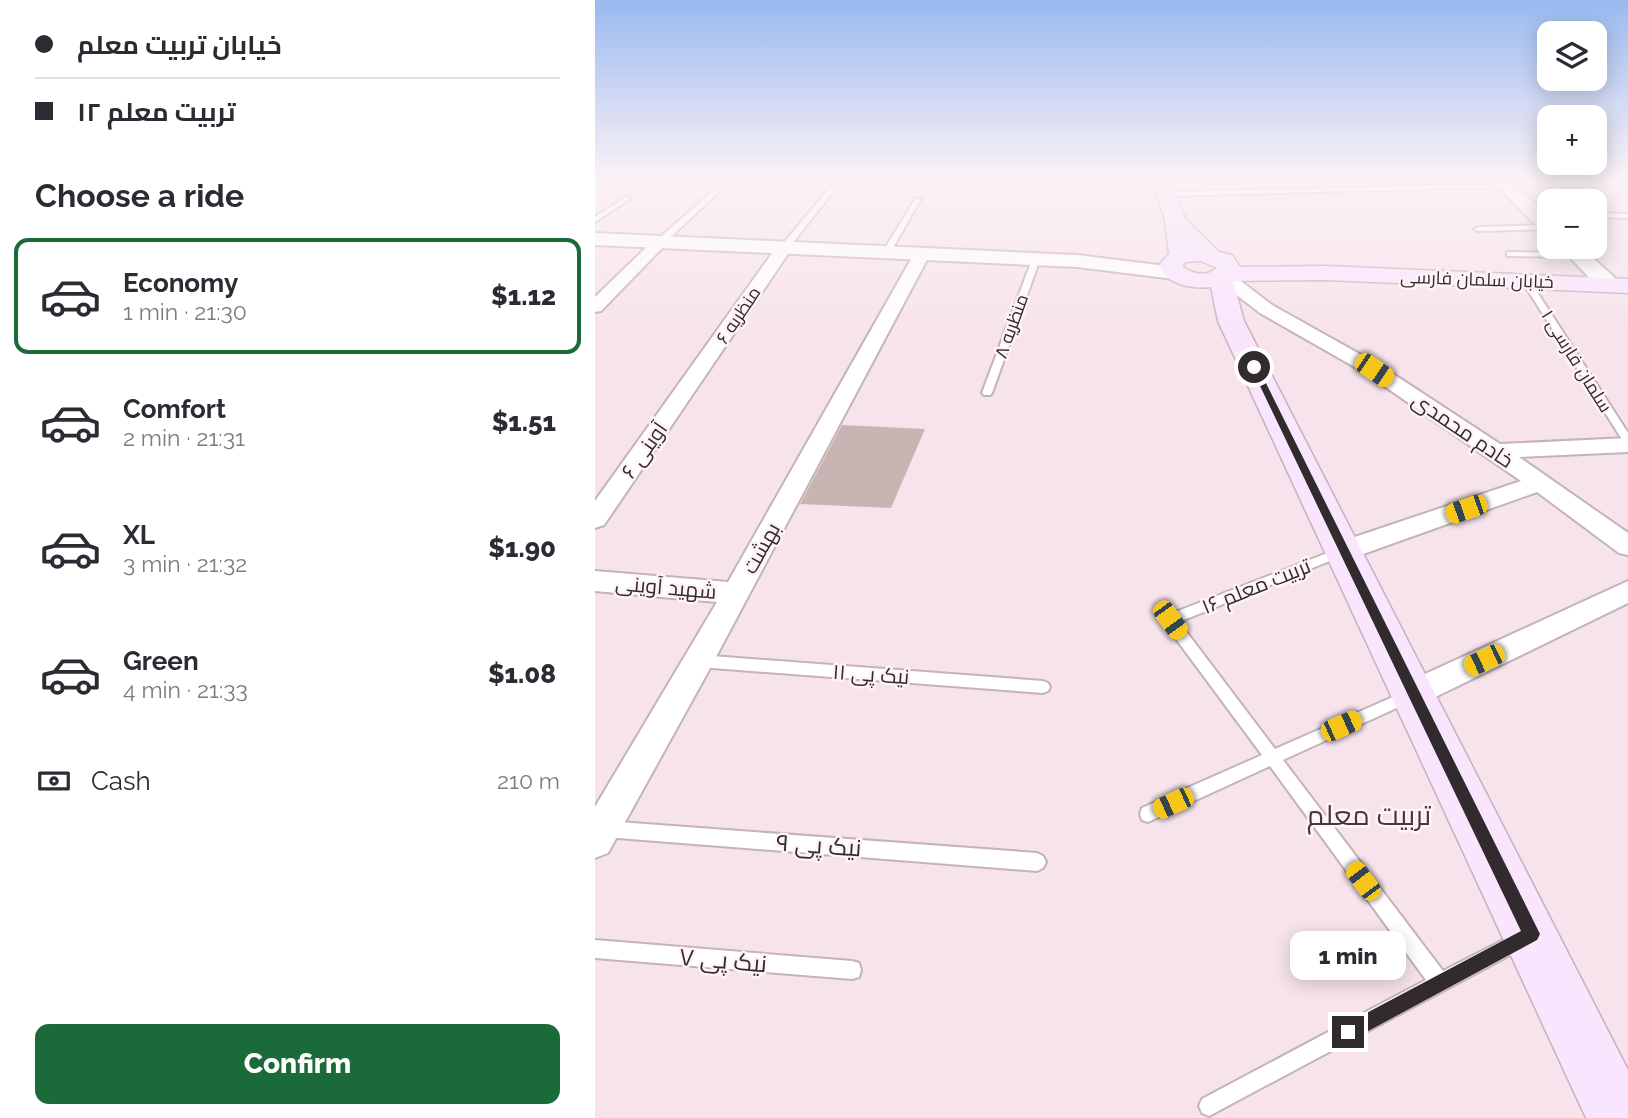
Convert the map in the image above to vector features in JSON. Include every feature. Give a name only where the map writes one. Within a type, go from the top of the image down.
[{"type":"main road","points":[[1176,231],[1180,267],[1231,321]]},
{"type":"main road","points":[[1185,231],[1221,268],[1231,321],[1619,1118]]},
{"type":"main road","name":"خیابان سلمان فارسی","points":[[1180,267],[1208,280],[1221,268],[1619,285]]},
{"type":"street","points":[[595,239],[1180,267]]},
{"type":"street","points":[[595,307],[660,242]]},
{"type":"street","name":"منظریه ۶","points":[[692,382],[784,248]]},
{"type":"street","name":"بهشت","points":[[602,818],[699,661],[922,254]]},
{"type":"street","points":[[1585,259],[1619,285]]},
{"type":"street","name":"خادم محمدی","points":[[1221,268],[1266,309],[1374,370],[1495,451],[1628,546]]},
{"type":"street","name":"آوینی ۶","points":[[595,519],[692,382]]},
{"type":"street","points":[[1495,451],[1628,443]]},
{"type":"street","points":[[1343,551],[1539,483]]},
{"type":"street","name":"شهید آوینی","points":[[595,581],[736,593]]},
{"type":"street","points":[[1412,694],[1628,591]]},
{"type":"lane","points":[[660,242],[672,231]]},
{"type":"lane","points":[[784,248],[798,231]]},
{"type":"lane","points":[[886,253],[899,231]]},
{"type":"lane","points":[[1510,254],[1537,253]]},
{"type":"lane","name":"منظریه ۸","points":[[987,393],[1035,259]]},
{"type":"lane","name":"سلمان فارسی ۱","points":[[1526,281],[1628,443]]},
{"type":"lane","name":"تربیت معلم ۱۶","points":[[1270,758],[1170,620],[1343,551]]},
{"type":"lane","name":"نیک پی ۱۱","points":[[699,661],[1043,687]]},
{"type":"lane","points":[[1148,814],[1412,694]]},
{"type":"lane","points":[[1270,758],[1441,984]]},
{"type":"lane","name":"نیک پی ۹","points":[[602,818],[1037,862]]},
{"type":"lane","points":[[1209,1106],[1531,934]]},
{"type":"lane","name":"نیک پی ۷","points":[[595,949],[852,970]]},
{"type":"building","points":[[842,425],[925,429],[891,508],[800,504]]},
{"type":"district","name":"تربیت معلم","points":[[1369,815]]},
{"type":"route","points":[[1254,367],[1531,934],[1348,1032]]}]
